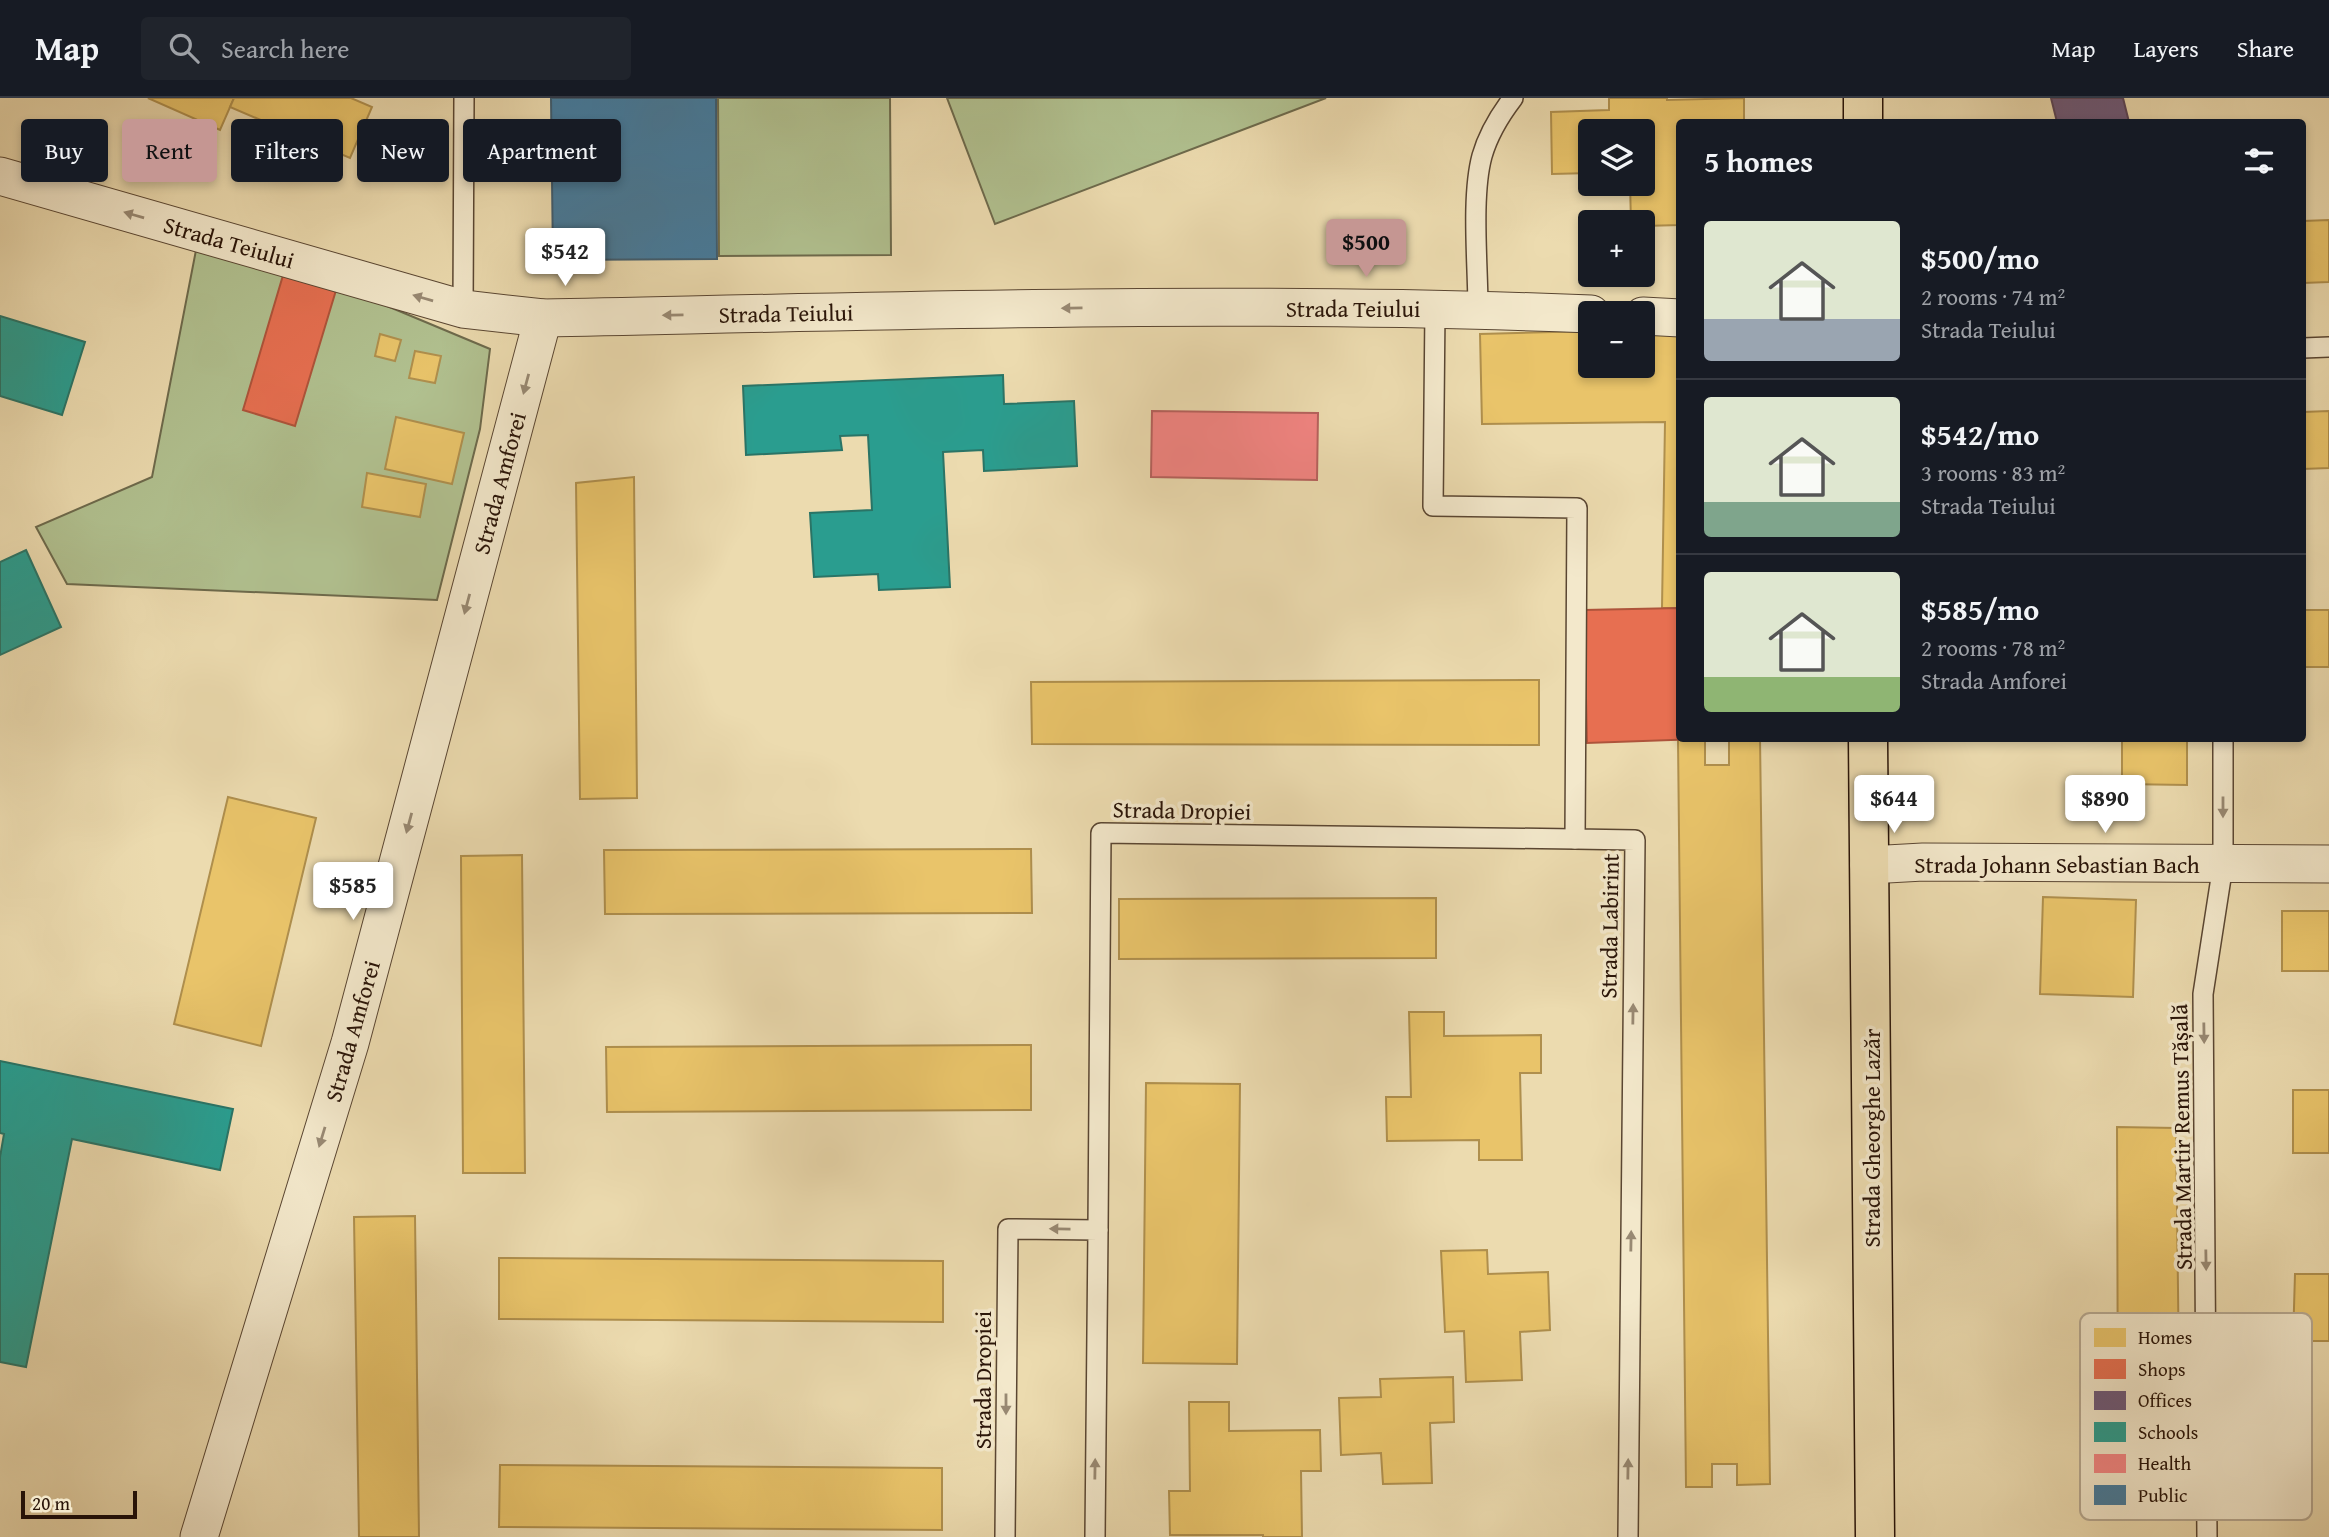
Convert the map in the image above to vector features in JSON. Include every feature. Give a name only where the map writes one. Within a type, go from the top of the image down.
[{"type":"main road","points":[[1863,98],[1863,119]]},
{"type":"main road","name":"Strada Gheorghe Lazăr","points":[[1868,742],[1875,1537]]},
{"type":"street","name":"Strada Teiului","points":[[0,176],[463,309],[543,318],[1140,307],[1435,309],[1578,314]]},
{"type":"street","points":[[1655,317],[1676,318]]},
{"type":"street","name":"Strada Amforei","points":[[200,1537],[350,1043],[543,318]]},
{"type":"street","name":"Strada Johann Sebastian Bach","points":[[1869,865],[1923,862],[2329,864]]},
{"type":"lane","points":[[463,309],[464,98]]},
{"type":"lane","points":[[1478,310],[1477,218],[1481,159],[1496,123],[1513,98]]},
{"type":"lane","name":"Strada Labirint","points":[[1435,309],[1433,506],[1577,508],[1575,839],[1635,840],[1628,1537]]},
{"type":"lane","points":[[2306,348],[2329,347]]},
{"type":"lane","name":"Strada Martir Remus Tășală","points":[[2205,1313],[2203,994],[2223,864],[2223,742]]},
{"type":"lane","name":"Strada Dropiei","points":[[1095,1537],[1101,833],[1575,839]]},
{"type":"lane","name":"Strada Dropiei","points":[[1005,1537],[1008,1229],[1098,1230]]},
{"type":"green space","points":[[718,98],[890,98],[891,255],[719,256]]},
{"type":"green space","points":[[947,98],[1326,98],[995,224]]},
{"type":"green space","points":[[197,245],[368,298],[490,349],[480,429],[437,600],[67,584],[36,527],[152,477]]},
{"type":"building: Homes","points":[[148,98],[234,98],[220,130],[217,129],[217,119],[195,119]]},
{"type":"building: Homes","points":[[234,98],[351,98],[372,107],[367,119],[357,119],[357,142],[350,158],[343,155],[343,119],[258,119],[230,107]]},
{"type":"building: Homes","points":[[1609,98],[1744,98],[1744,119],[1676,119],[1676,225],[1655,226],[1655,210],[1631,210],[1630,196],[1655,196],[1655,119],[1578,119],[1578,173],[1552,174],[1551,112],[1609,110]]},
{"type":"building: Homes","points":[[2329,220],[2329,282],[2306,283],[2306,221]]},
{"type":"building: Homes","points":[[1676,329],[1676,608],[1662,608],[1665,422],[1482,424],[1480,334],[1578,331],[1578,378],[1655,378],[1655,330]]},
{"type":"building: Homes","points":[[380,334],[401,340],[395,361],[375,356]]},
{"type":"building: Homes","points":[[415,351],[441,356],[435,383],[409,378]]},
{"type":"building: Homes","points":[[2329,411],[2329,468],[2306,469],[2306,412]]},
{"type":"building: Homes","points":[[396,417],[464,433],[452,484],[385,469]]},
{"type":"building: Homes","points":[[367,473],[426,484],[420,517],[362,507]]},
{"type":"building: Homes","points":[[634,477],[637,798],[580,799],[576,483]]},
{"type":"building: Homes","points":[[2306,610],[2329,610],[2329,667],[2306,667]]},
{"type":"building: Homes","points":[[1539,680],[1539,745],[1032,744],[1031,682]]},
{"type":"building: Homes","points":[[1678,742],[1705,742],[1705,765],[1729,765],[1729,742],[1760,742],[1770,1484],[1737,1485],[1737,1464],[1712,1464],[1712,1487],[1686,1487]]},
{"type":"building: Homes","points":[[2122,742],[2187,742],[2187,785],[2122,784]]},
{"type":"building: Homes","points":[[228,797],[316,818],[261,1046],[174,1024]]},
{"type":"building: Homes","points":[[1031,849],[1032,913],[605,914],[604,850]]},
{"type":"building: Homes","points":[[522,855],[525,1173],[463,1173],[461,856]]},
{"type":"building: Homes","points":[[2043,897],[2136,900],[2133,997],[2040,994]]},
{"type":"building: Homes","points":[[1436,898],[1436,958],[1119,959],[1119,899]]},
{"type":"building: Homes","points":[[2282,911],[2329,911],[2329,971],[2282,971]]},
{"type":"building: Homes","points":[[1409,1012],[1444,1012],[1444,1036],[1541,1035],[1541,1073],[1520,1073],[1522,1160],[1479,1160],[1479,1140],[1387,1141],[1386,1097],[1411,1097]]},
{"type":"building: Homes","points":[[1031,1045],[1031,1110],[607,1112],[606,1047]]},
{"type":"building: Homes","points":[[1146,1083],[1240,1084],[1237,1364],[1143,1363]]},
{"type":"building: Homes","points":[[2293,1090],[2329,1090],[2329,1153],[2293,1153]]},
{"type":"building: Homes","points":[[2117,1127],[2176,1128],[2178,1313],[2118,1313]]},
{"type":"building: Homes","points":[[415,1216],[419,1537],[359,1537],[354,1217]]},
{"type":"building: Homes","points":[[1487,1250],[1488,1274],[1548,1272],[1550,1330],[1520,1332],[1522,1380],[1466,1382],[1464,1331],[1445,1332],[1441,1251]]},
{"type":"building: Homes","points":[[499,1258],[943,1261],[943,1322],[499,1319]]},
{"type":"building: Homes","points":[[2295,1274],[2329,1274],[2329,1341],[2312,1341],[2312,1313],[2294,1313]]},
{"type":"building: Homes","points":[[1453,1377],[1454,1422],[1430,1423],[1432,1483],[1383,1484],[1381,1453],[1341,1455],[1339,1398],[1381,1397],[1380,1379]]},
{"type":"building: Homes","points":[[1189,1402],[1229,1402],[1229,1431],[1320,1430],[1321,1471],[1301,1471],[1302,1537],[1170,1535],[1169,1491],[1190,1491]]},
{"type":"building: Homes","points":[[500,1465],[942,1468],[942,1530],[499,1527]]},
{"type":"building: Shops","points":[[284,272],[337,287],[295,426],[243,410]]},
{"type":"building: Shops","points":[[1676,608],[1676,740],[1587,743],[1584,610]]},
{"type":"building: Offices","points":[[2051,98],[2123,98],[2128,119],[2056,119]]},
{"type":"building: Schools","points":[[0,316],[85,342],[62,415],[0,396]]},
{"type":"building: Schools","points":[[1003,375],[1004,404],[1074,401],[1077,466],[984,471],[983,450],[943,452],[950,587],[879,590],[878,574],[814,577],[810,513],[872,510],[868,435],[840,436],[842,450],[746,455],[743,386]]},
{"type":"building: Schools","points":[[26,550],[61,627],[0,655],[0,562]]},
{"type":"building: Schools","points":[[0,1061],[233,1109],[220,1170],[72,1139],[26,1367],[0,1362],[0,1157],[4,1134],[0,1133]]},
{"type":"building: Health","points":[[1152,411],[1318,413],[1317,480],[1151,477]]},
{"type":"building: Public","points":[[551,98],[716,98],[717,259],[553,260],[552,182],[621,182],[621,119],[551,119]]}]
